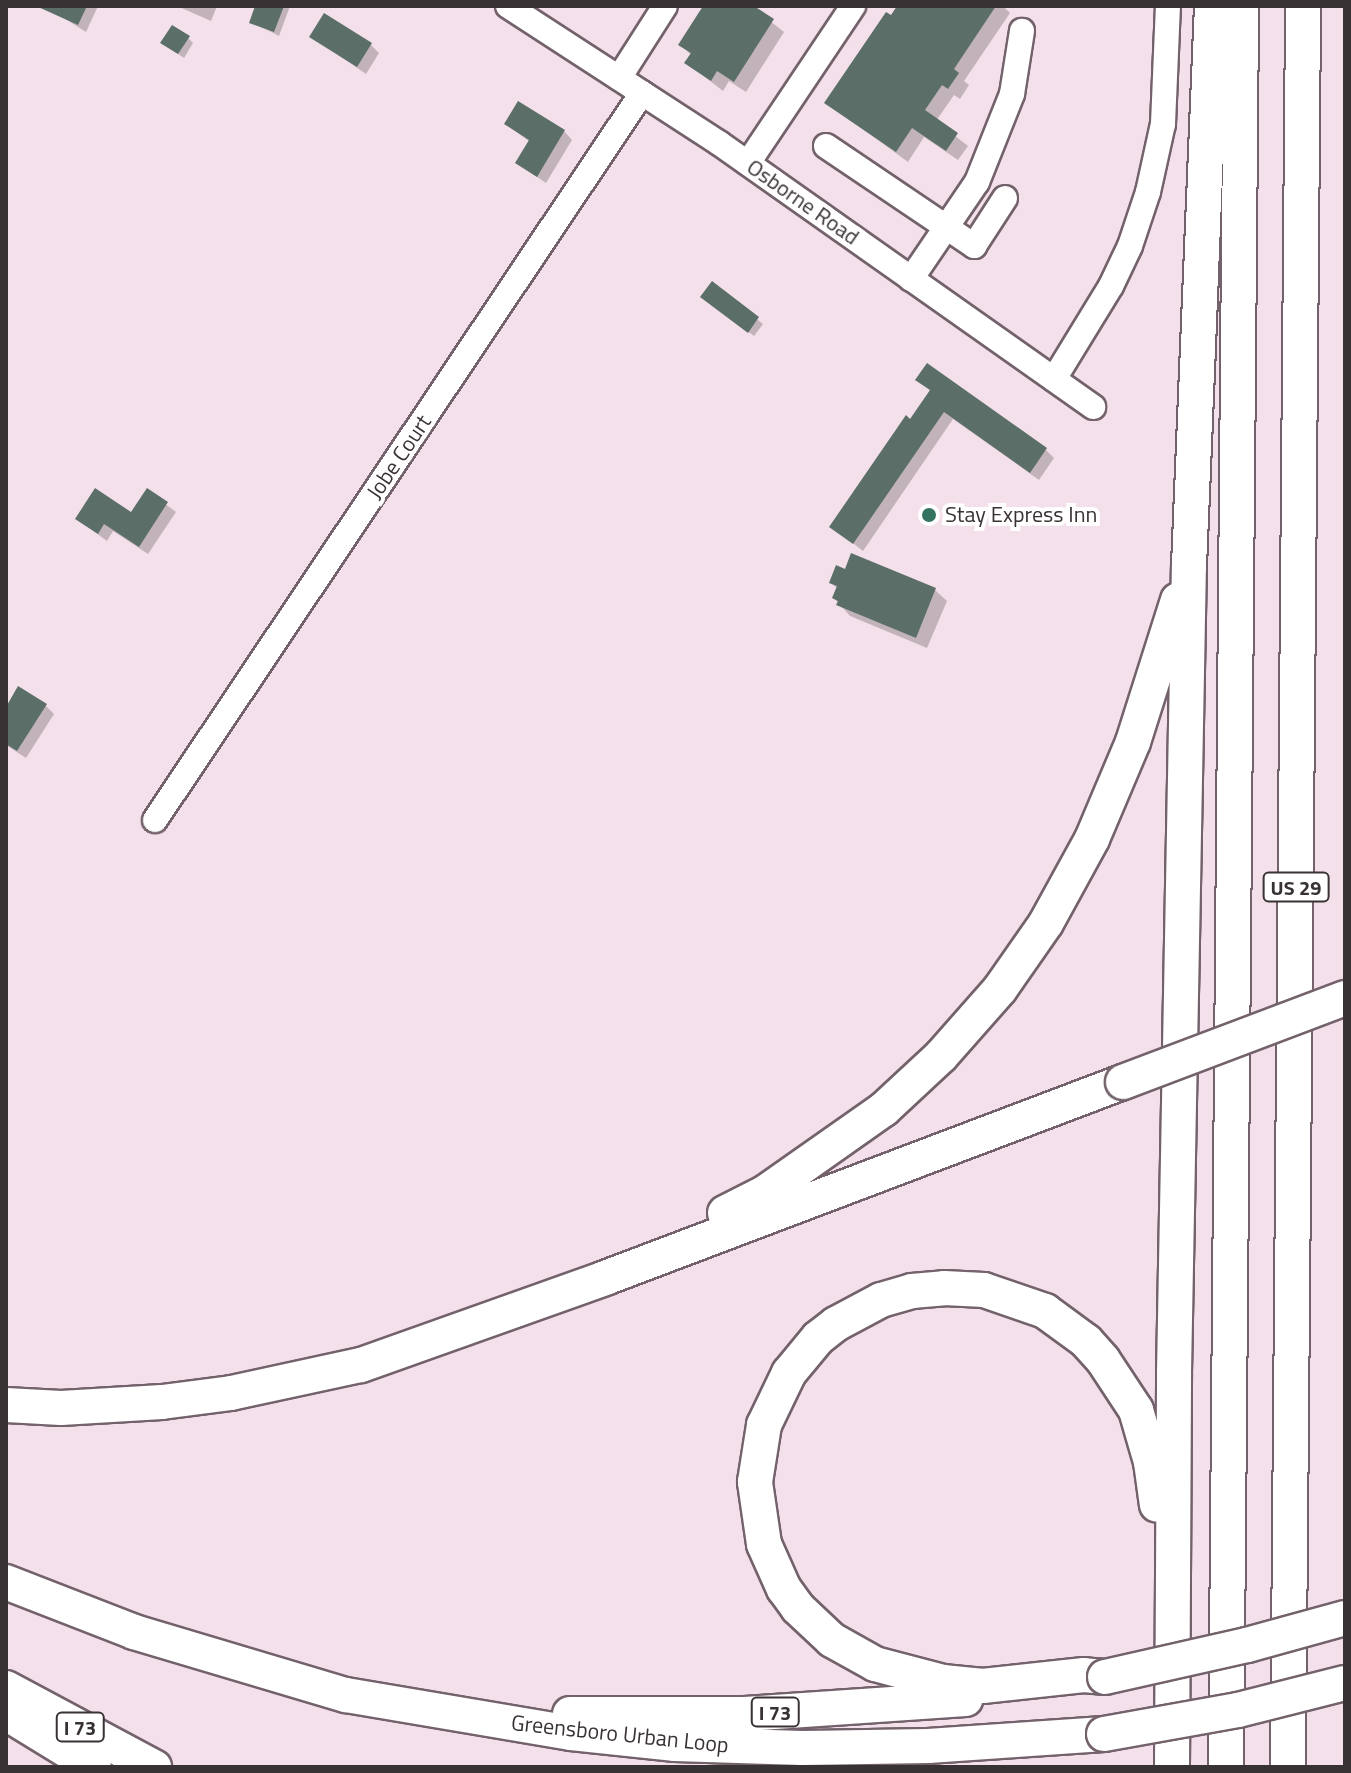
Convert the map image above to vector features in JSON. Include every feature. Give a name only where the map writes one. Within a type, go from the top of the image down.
[{"type":"highway","points":[[1172,1767],[1189,566],[1212,6]]},
{"type":"highway","name":"US 29","points":[[1226,1767],[1241,6]]},
{"type":"highway","name":"US 29","points":[[1288,1767],[1303,6]]},
{"type":"highway","points":[[605,1278],[651,1247],[766,1192],[824,1154],[884,1109],[941,1056],[1000,989],[1046,923],[1092,839],[1133,742],[1189,566]]},
{"type":"highway","points":[[6,1405],[61,1408],[162,1402],[294,1380],[361,1365],[605,1278],[1345,998]]},
{"type":"highway","points":[[1105,1677],[1084,1675],[983,1686],[923,1679],[875,1664],[851,1652],[798,1608],[784,1589],[764,1544],[755,1502],[755,1482],[759,1443],[770,1408],[803,1355],[818,1338],[858,1311],[881,1300],[923,1290],[965,1288],[1003,1294],[1064,1323],[1103,1360],[1136,1410],[1151,1462],[1157,1503],[1160,1571],[1173,1591]]},
{"type":"highway","name":"Greensboro Urban Loop","points":[[6,1582],[134,1632],[346,1695],[442,1713],[660,1742],[786,1748],[928,1746],[1104,1734],[1238,1710],[1345,1683]]},
{"type":"highway","name":"I 73","points":[[442,1713],[745,1714],[1025,1695],[1083,1686],[1105,1677],[1247,1645],[1345,1618]]},
{"type":"highway","name":"I 73","points":[[6,1688],[154,1767]]},
{"type":"highway","points":[[6,1713],[94,1767]]},
{"type":"street","name":"Osborne Road","points":[[508,6],[748,163],[1093,407]]},
{"type":"street","points":[[619,78],[665,6]]},
{"type":"street","points":[[748,163],[853,6]]},
{"type":"street","points":[[1054,379],[1111,286],[1130,246],[1148,192],[1163,124],[1168,6]]},
{"type":"street","points":[[911,279],[977,182],[1012,94],[1022,31]]},
{"type":"street","name":"Jobe Court","points":[[155,820],[642,93]]},
{"type":"street","points":[[826,146],[974,246],[1005,198]]},
{"type":"building","points":[[36,6],[87,6],[78,25]]},
{"type":"building","points":[[255,6],[284,6],[274,32],[249,23]]},
{"type":"building","points":[[703,6],[754,6],[774,19],[734,82],[717,71],[711,81],[684,63],[691,53],[678,45]]},
{"type":"building","points":[[897,6],[996,6],[954,69],[959,73],[948,89],[942,85],[925,110],[958,133],[946,151],[912,128],[896,152],[824,103],[886,12],[891,15]]},
{"type":"building","points":[[324,13],[372,43],[357,67],[309,37]]},
{"type":"building","points":[[172,25],[190,36],[178,54],[160,43]]},
{"type":"building","points":[[518,101],[565,130],[537,177],[515,163],[529,140],[504,124]]},
{"type":"building","points":[[712,281],[759,317],[748,333],[700,297]]},
{"type":"building","points":[[927,363],[1047,448],[1030,473],[944,412],[853,544],[829,527],[906,415],[910,419],[930,390],[915,380]]},
{"type":"building","points":[[95,488],[131,512],[147,488],[168,502],[139,547],[104,524],[98,534],[75,519]]},
{"type":"building","points":[[851,553],[936,588],[916,638],[836,605],[838,601],[832,598],[837,586],[829,583],[836,565],[845,569]]},
{"type":"building","points":[[18,686],[47,704],[17,751],[6,744],[6,707]]},
{"type":"place","name":"Stay Express Inn","points":[[929,515]]}]
